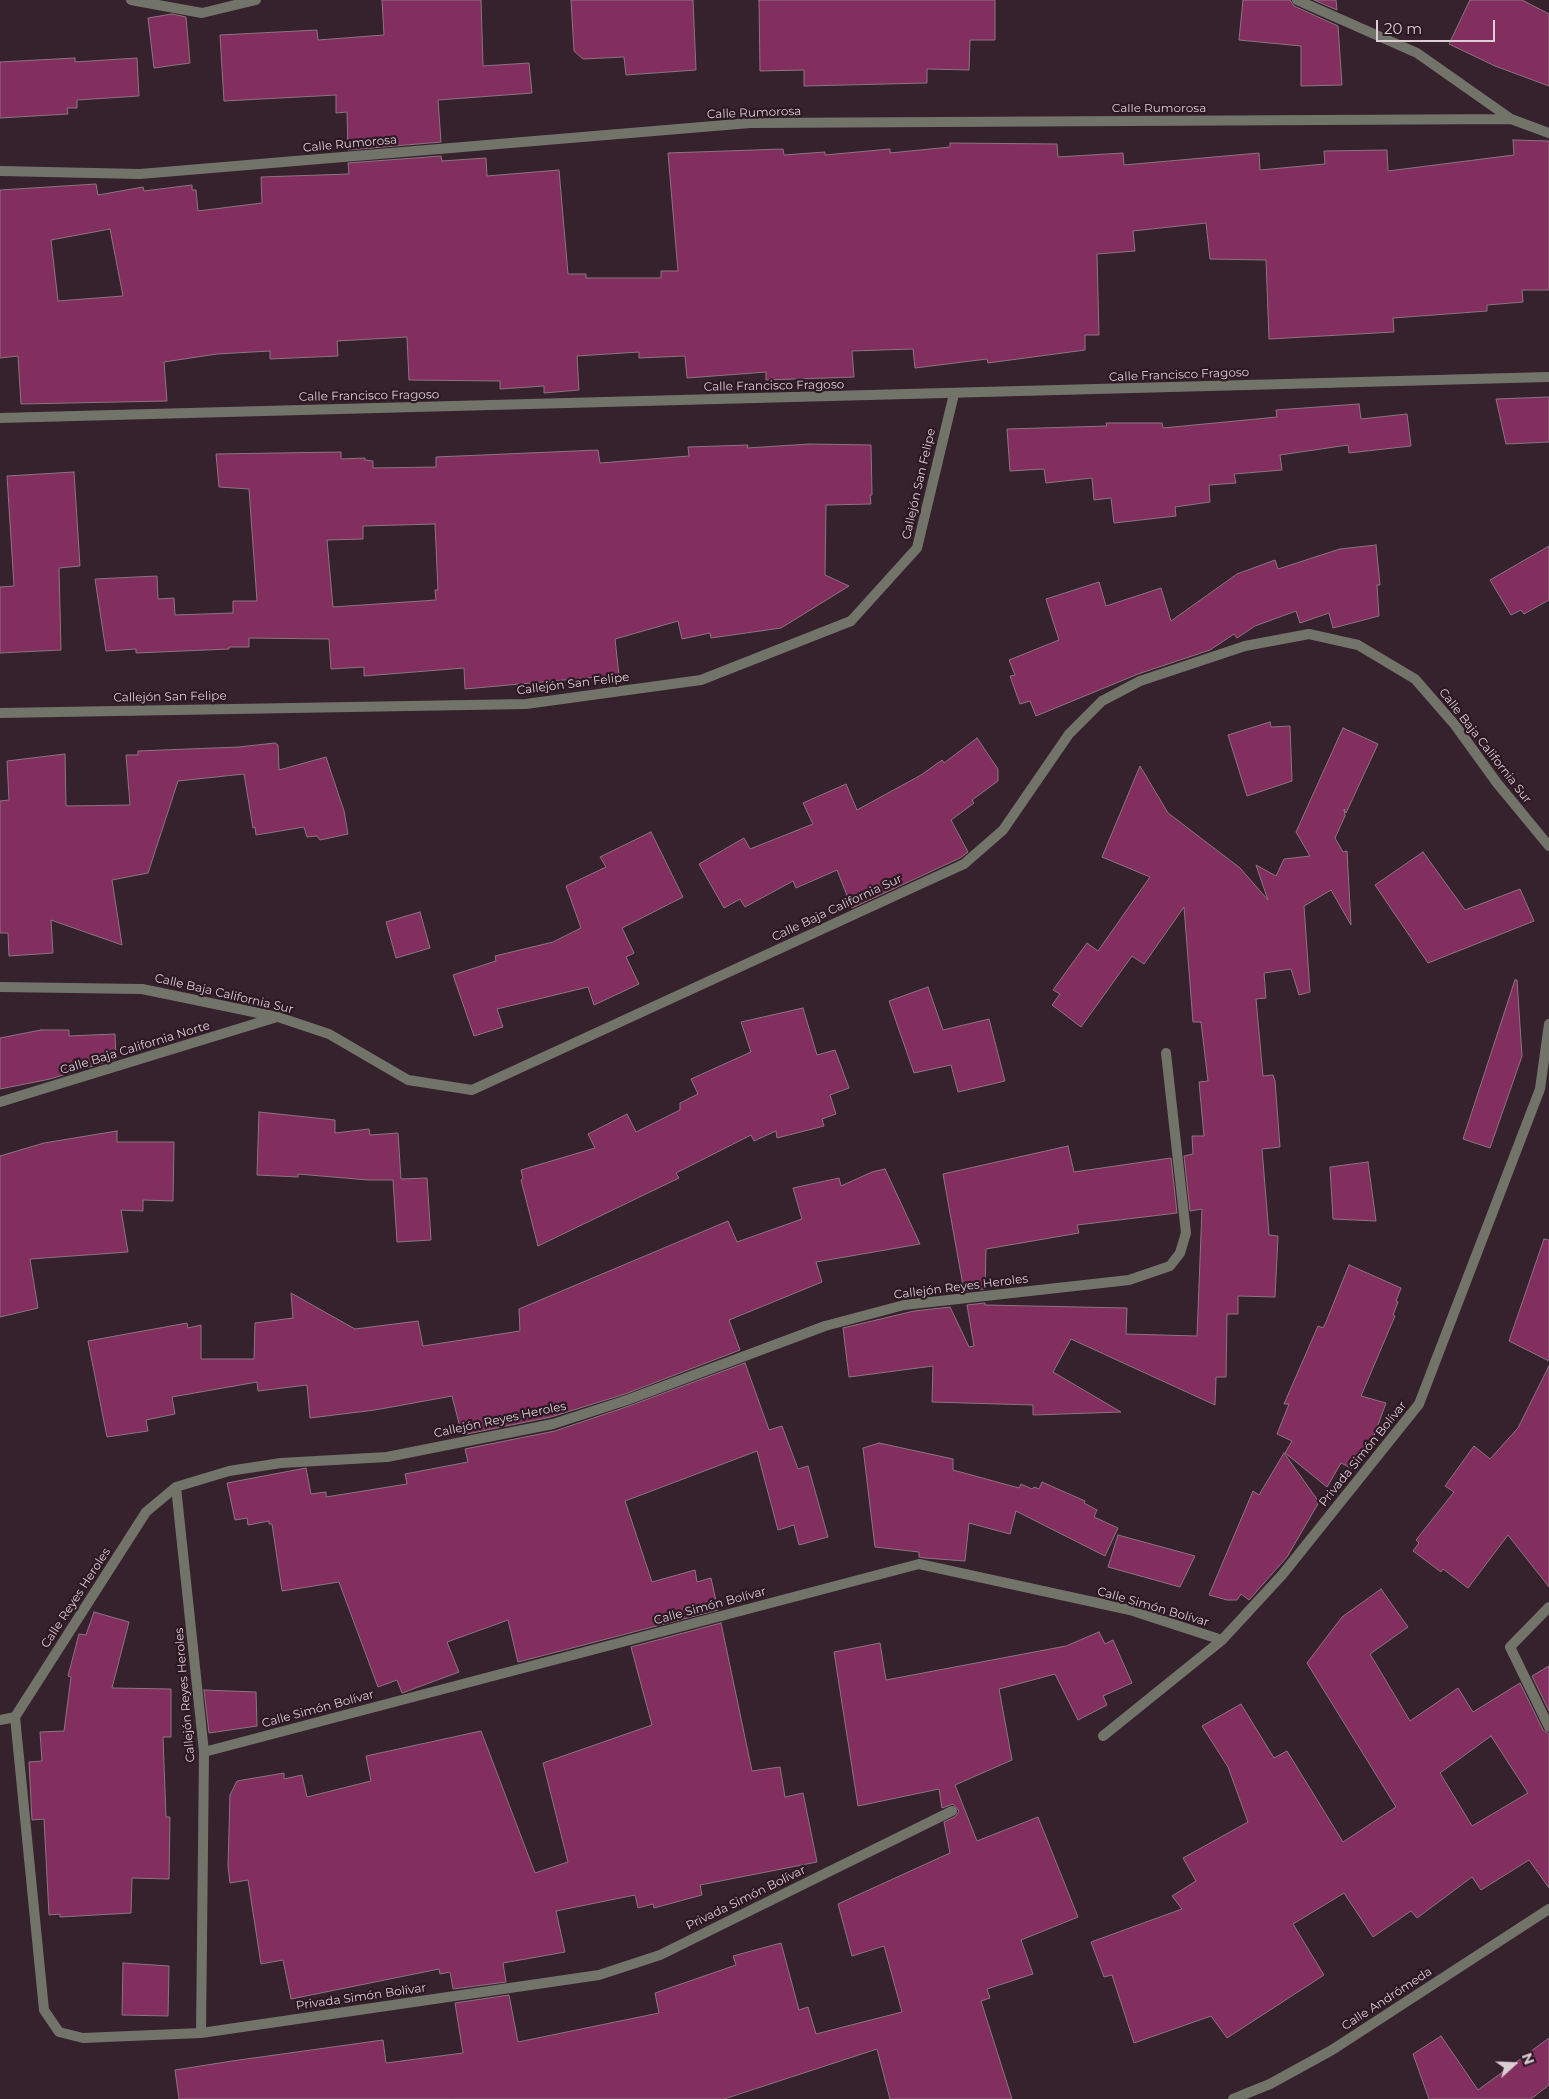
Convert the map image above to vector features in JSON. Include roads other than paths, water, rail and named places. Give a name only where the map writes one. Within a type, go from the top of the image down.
[{"type":"street","points":[[131,0],[202,13],[256,0]]},
{"type":"street","points":[[1296,0],[1416,53],[1510,119],[1549,133]]},
{"type":"street","name":"Calle Rumorosa","points":[[0,171],[140,174],[750,123],[1510,119]]},
{"type":"street","name":"Calle Francisco Fragoso","points":[[0,418],[1549,377]]},
{"type":"street","name":"Callejón San Felipe","points":[[0,713],[526,704],[701,680],[851,621],[917,548],[954,394]]},
{"type":"street","name":"Calle Baja California Sur","points":[[0,987],[142,989],[278,1017],[329,1034],[408,1080],[472,1090],[964,864],[1003,830],[1069,734],[1102,701],[1140,681],[1245,646],[1309,634],[1358,645],[1415,679],[1455,725],[1497,783],[1549,846]]},
{"type":"street","name":"Calle Baja California Norte","points":[[0,1102],[278,1017]]},
{"type":"street","name":"Privada Simón Bolívar","points":[[1103,1736],[1222,1640],[1282,1575],[1419,1404],[1540,1089],[1549,1024]]},
{"type":"street","name":"Callejón Reyes Heroles","points":[[201,2033],[204,1752],[176,1487],[229,1471],[281,1463],[387,1457],[553,1424],[627,1400],[825,1326],[904,1305],[1129,1280],[1170,1266],[1180,1253],[1186,1233],[1166,1053]]},
{"type":"street","name":"Calle Reyes Heroles","points":[[15,1717],[146,1512],[176,1487]]},
{"type":"street","name":"Calle Simón Bolívar","points":[[204,1752],[919,1564],[1130,1610],[1222,1640]]},
{"type":"street","points":[[1549,1607],[1510,1647],[1549,1727]]},
{"type":"street","points":[[0,1720],[15,1717]]},
{"type":"street","name":"Privada Simón Bolívar","points":[[15,1717],[44,2010],[58,2032],[83,2038],[201,2033],[599,1975],[660,1955],[952,1811]]},
{"type":"street","name":"Calle Andrómeda","points":[[1233,2099],[1270,2084],[1332,2050],[1549,1909]]}]
